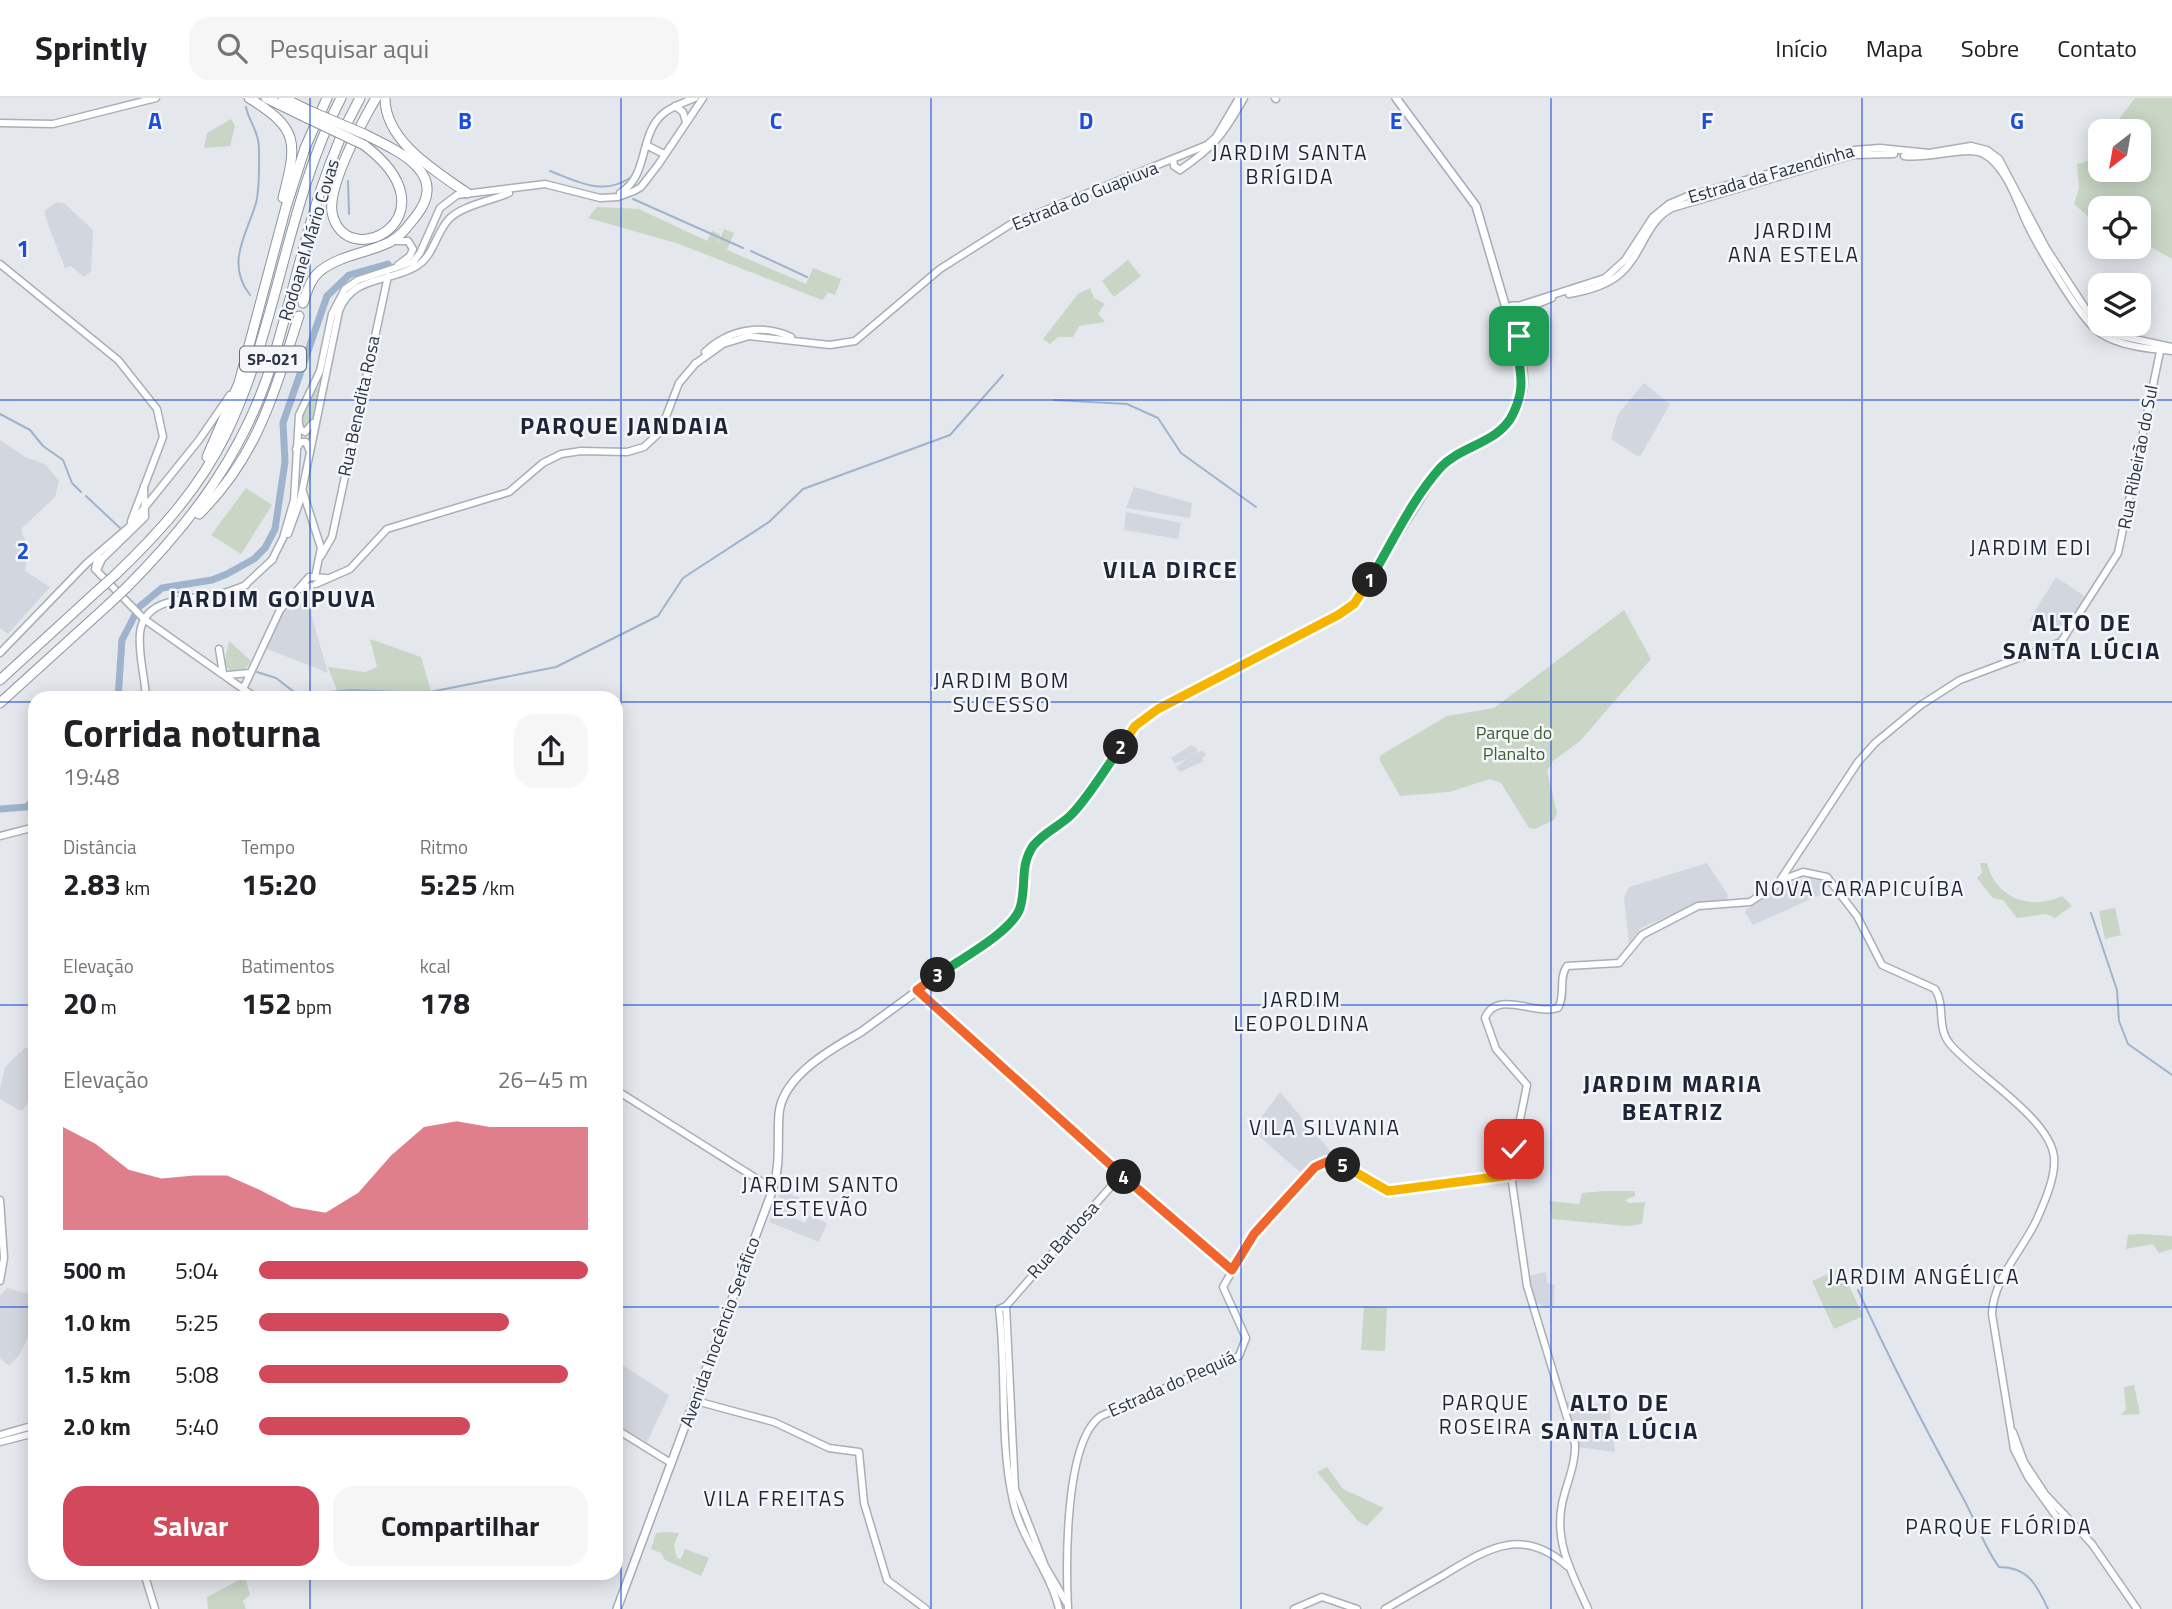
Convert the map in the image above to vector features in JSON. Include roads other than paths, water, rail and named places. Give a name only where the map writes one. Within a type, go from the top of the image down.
[{"type":"highway","points":[[190,494],[224,422],[243,364],[268,266],[292,146],[284,123],[249,98]]},
{"type":"highway","points":[[265,98],[364,139],[383,144],[451,182]]},
{"type":"highway","points":[[285,98],[309,114]]},
{"type":"highway","points":[[268,266],[305,148],[328,98]]},
{"type":"highway","name":"Rodoanel Mário Covas","points":[[0,680],[115,575],[164,526],[190,494],[219,447],[240,404],[309,172],[341,98]]},
{"type":"highway","name":"Rodoanel Mário Covas","points":[[0,703],[126,589],[173,540],[224,470],[255,410],[273,360],[320,192],[340,138],[360,98]]},
{"type":"highway","points":[[364,139],[382,158],[399,186],[402,199],[396,224],[382,236],[363,240],[341,229],[332,211],[332,199],[340,174],[376,98]]},
{"type":"highway","points":[[385,98],[387,119],[397,136],[467,194]]},
{"type":"highway","points":[[303,303],[309,284],[320,270],[390,242],[402,234],[426,202],[428,184],[420,169],[383,144]]},
{"type":"highway","points":[[173,540],[237,470],[257,438],[299,316]]},
{"type":"main road","points":[[0,124],[53,124],[156,98]]},
{"type":"main road","points":[[609,199],[624,191],[636,179],[655,122],[675,106],[695,98]]},
{"type":"main road","points":[[290,530],[300,501],[342,302],[356,287],[413,262],[420,253],[440,208],[449,199],[467,194],[556,184],[588,196],[609,199],[641,187],[703,98]]},
{"type":"main road","points":[[1176,165],[1189,164],[1220,140],[1242,98]]},
{"type":"main road","name":"Estrada do Guapiuva","points":[[312,580],[328,578],[350,569],[373,541],[387,529],[509,492],[543,463],[561,454],[581,451],[627,452],[644,447],[658,435],[679,383],[695,364],[723,341],[765,332],[800,341],[839,346],[855,341],[940,269],[1022,218],[1166,163],[1176,165],[1184,154],[1213,141],[1242,98]]},
{"type":"main road","points":[[1396,98],[1476,206],[1506,308],[1516,306]]},
{"type":"main road","points":[[675,106],[683,112],[686,122]]},
{"type":"main road","points":[[646,145],[664,155]]},
{"type":"main road","name":"Estrada da Fazendinha","points":[[1526,315],[1530,307],[1543,301],[1588,290],[1608,279],[1625,260],[1657,213],[1688,196],[1858,149],[1886,148],[1929,153],[1975,146],[1999,159],[2043,242],[2095,323],[2116,335],[2172,349]]},
{"type":"main road","points":[[1184,154],[1189,164]]},
{"type":"main road","points":[[456,214],[520,188]]},
{"type":"main road","points":[[272,560],[283,538],[294,500],[299,415],[320,371],[332,314],[340,294],[358,280],[417,266],[427,257],[445,224],[469,202],[467,194]]},
{"type":"main road","points":[[389,273],[405,261],[413,249],[408,241],[390,242]]},
{"type":"main road","points":[[0,264],[112,355],[152,401],[163,433],[129,527]]},
{"type":"main road","name":"Rua Benedita Rosa","points":[[312,580],[321,556],[331,543],[389,273]]},
{"type":"main road","name":"Estrada da Fazendinha","points":[[1516,306],[1608,279]]},
{"type":"main road","points":[[375,280],[384,290]]},
{"type":"main road","points":[[1501,289],[1526,315]]},
{"type":"main road","name":"Avenida Inocêncio Seráfico","points":[[617,1609],[773,1189],[780,1156],[780,1106],[794,1082],[832,1049],[862,1032],[975,951],[1016,916],[1021,904],[1022,871],[1033,847],[1070,816],[1143,719],[1354,604],[1437,472],[1449,460],[1500,431],[1509,422],[1522,382],[1518,350],[1506,308]]},
{"type":"main road","name":"Avenida Inocêncio Seráfico","points":[[1518,350],[1526,315]]},
{"type":"main road","points":[[1510,324],[1522,327]]},
{"type":"main road","name":"Rua Ribeirão do Sul","points":[[1778,883],[1858,762],[1875,743],[1921,705],[1960,680],[2061,642],[2118,553],[2160,348]]},
{"type":"main road","points":[[0,653],[101,551],[129,527],[145,508],[228,400],[243,364]]},
{"type":"main road","points":[[299,415],[300,429],[306,432],[317,414]]},
{"type":"main road","points":[[296,450],[306,442],[310,454]]},
{"type":"main road","points":[[296,450],[300,501],[320,543]]},
{"type":"main road","points":[[102,579],[99,563],[143,520],[145,481]]},
{"type":"main road","points":[[303,483],[310,519]]},
{"type":"main road","points":[[134,509],[139,506],[145,508]]},
{"type":"main road","points":[[141,616],[165,603],[223,593],[244,586],[272,560],[300,514],[310,519]]},
{"type":"main road","name":"Rua Benedita Rosa","points":[[321,556],[320,543],[327,540],[335,522]]},
{"type":"main road","points":[[101,551],[95,566],[102,579],[141,616],[248,691]]},
{"type":"main road","points":[[244,687],[280,610],[297,590],[312,580]]},
{"type":"main road","points":[[141,616],[140,644],[145,691]]},
{"type":"main road","points":[[219,649],[224,674]]},
{"type":"main road","points":[[224,674],[250,673]]},
{"type":"main road","points":[[0,836],[28,829]]},
{"type":"main road","points":[[1588,1609],[1568,1568],[1560,1516],[1573,1466],[1575,1444],[1527,1286],[1511,1175],[1527,1085],[1500,1054],[1487,1031],[1485,1018],[1493,1006],[1506,1004],[1554,1009],[1562,1001],[1563,975],[1567,965],[1619,963],[1642,935],[1667,920],[1698,906],[1750,902],[1778,883],[1803,872],[1827,877],[1857,916],[1882,965],[1931,985],[1938,995],[1941,1025],[1947,1040],[2001,1089],[2043,1133],[2054,1159],[2051,1179],[2037,1219],[2000,1284],[1993,1305],[1997,1358],[2012,1430],[2034,1478],[2062,1517],[2092,1544],[2137,1609]]},
{"type":"main road","points":[[917,990],[1121,1175],[1232,1270]]},
{"type":"main road","points":[[623,1094],[773,1189]]},
{"type":"main road","name":"Estrada do Pequiá","points":[[1062,1597],[1072,1496],[1082,1443],[1091,1426],[1101,1416],[1239,1356],[1246,1346],[1246,1338],[1222,1290],[1254,1234],[1320,1164],[1335,1162],[1388,1191],[1511,1175]]},
{"type":"main road","name":"Rua Barbosa","points":[[1003,1308],[1121,1175]]},
{"type":"main road","points":[[0,1200],[4,1258],[0,1281]]},
{"type":"main road","points":[[1003,1308],[1008,1332],[1015,1489],[1035,1549],[1067,1607],[1057,1609]]},
{"type":"main road","points":[[1003,1308],[1008,1471],[1013,1504],[1062,1597]]},
{"type":"main road","points":[[696,1401],[778,1424],[829,1448],[859,1452],[864,1503],[887,1580],[926,1609]]},
{"type":"main road","points":[[0,1435],[28,1427]]},
{"type":"main road","points":[[623,1433],[671,1463]]},
{"type":"main road","points":[[0,1442],[28,1435]]},
{"type":"main road","points":[[1385,1609],[1471,1557],[1498,1545],[1534,1548],[1558,1558],[1568,1568]]},
{"type":"main road","points":[[146,1580],[155,1609]]},
{"type":"main road","points":[[1054,1583],[1065,1581]]},
{"type":"main road","points":[[1057,1609],[1062,1597]]},
{"type":"main road","points":[[1294,1609],[1322,1597],[1357,1609]]},
{"type":"waterway","points":[[246,107],[259,148],[257,197],[239,260],[239,271],[250,295]]},
{"type":"waterway","points":[[550,171],[600,187],[630,178]]},
{"type":"waterway","points":[[348,181],[349,214]]},
{"type":"waterway","points":[[633,199],[743,248]]},
{"type":"waterway","points":[[751,251],[807,277]]},
{"type":"waterway","points":[[118,691],[122,640],[139,607],[162,588],[212,580],[254,559],[265,548],[275,529],[285,462],[283,423],[327,296],[349,275],[388,264]]},
{"type":"waterway","points":[[435,691],[556,667],[658,616],[683,578],[769,522],[803,489],[950,435],[1003,375]]},
{"type":"waterway","points":[[1054,400],[1127,404],[1158,418],[1181,453],[1256,507]]},
{"type":"waterway","points":[[0,414],[30,430],[43,446],[63,460],[72,483],[81,492]]},
{"type":"waterway","points":[[86,496],[120,528]]},
{"type":"waterway","points":[[162,588],[181,593]]},
{"type":"waterway","points":[[257,672],[276,678],[293,691]]},
{"type":"waterway","points":[[340,691],[376,691]]},
{"type":"waterway","points":[[0,809],[28,805]]},
{"type":"waterway","points":[[2091,913],[2117,990],[2119,1021],[2128,1044],[2172,1075]]},
{"type":"waterway","points":[[1858,1290],[1908,1394],[1994,1559],[1999,1567],[2017,1570],[2030,1579],[2048,1609]]},
{"type":"district","name":"JARDIM SANTA BRÍGIDA","points":[[1290,165]]},
{"type":"district","name":"JARDIM ANA ESTELA","points":[[1794,243]]},
{"type":"district","name":"PARQUE JANDAIA","points":[[625,426]]},
{"type":"district","name":"JARDIM EDI","points":[[2031,548]]},
{"type":"district","name":"VILA DIRCE","points":[[1171,570]]},
{"type":"district","name":"JARDIM GOIPUVA","points":[[273,599]]},
{"type":"district","name":"ALTO DE SANTA LÚCIA","points":[[2082,637]]},
{"type":"district","name":"JARDIM BOM SUCESSO","points":[[1002,693]]},
{"type":"district","name":"NOVA CARAPICUÍBA","points":[[1860,889]]},
{"type":"district","name":"JARDIM LEOPOLDINA","points":[[1302,1012]]},
{"type":"district","name":"JARDIM MARIA BEATRIZ","points":[[1673,1098]]},
{"type":"district","name":"VILA SILVANIA","points":[[1325,1128]]},
{"type":"district","name":"JARDIM SANTO ESTEVÃO","points":[[821,1197]]},
{"type":"district","name":"JARDIM ANGÉLICA","points":[[1924,1277]]},
{"type":"district","name":"PARQUE ROSEIRA","points":[[1486,1415]]},
{"type":"district","name":"ALTO DE SANTA LÚCIA","points":[[1620,1417]]},
{"type":"district","name":"VILA FREITAS","points":[[775,1499]]},
{"type":"district","name":"PARQUE FLÓRIDA","points":[[1999,1527]]},
{"type":"park label","name":"Parque do Planalto","points":[[1514,743]]}]
